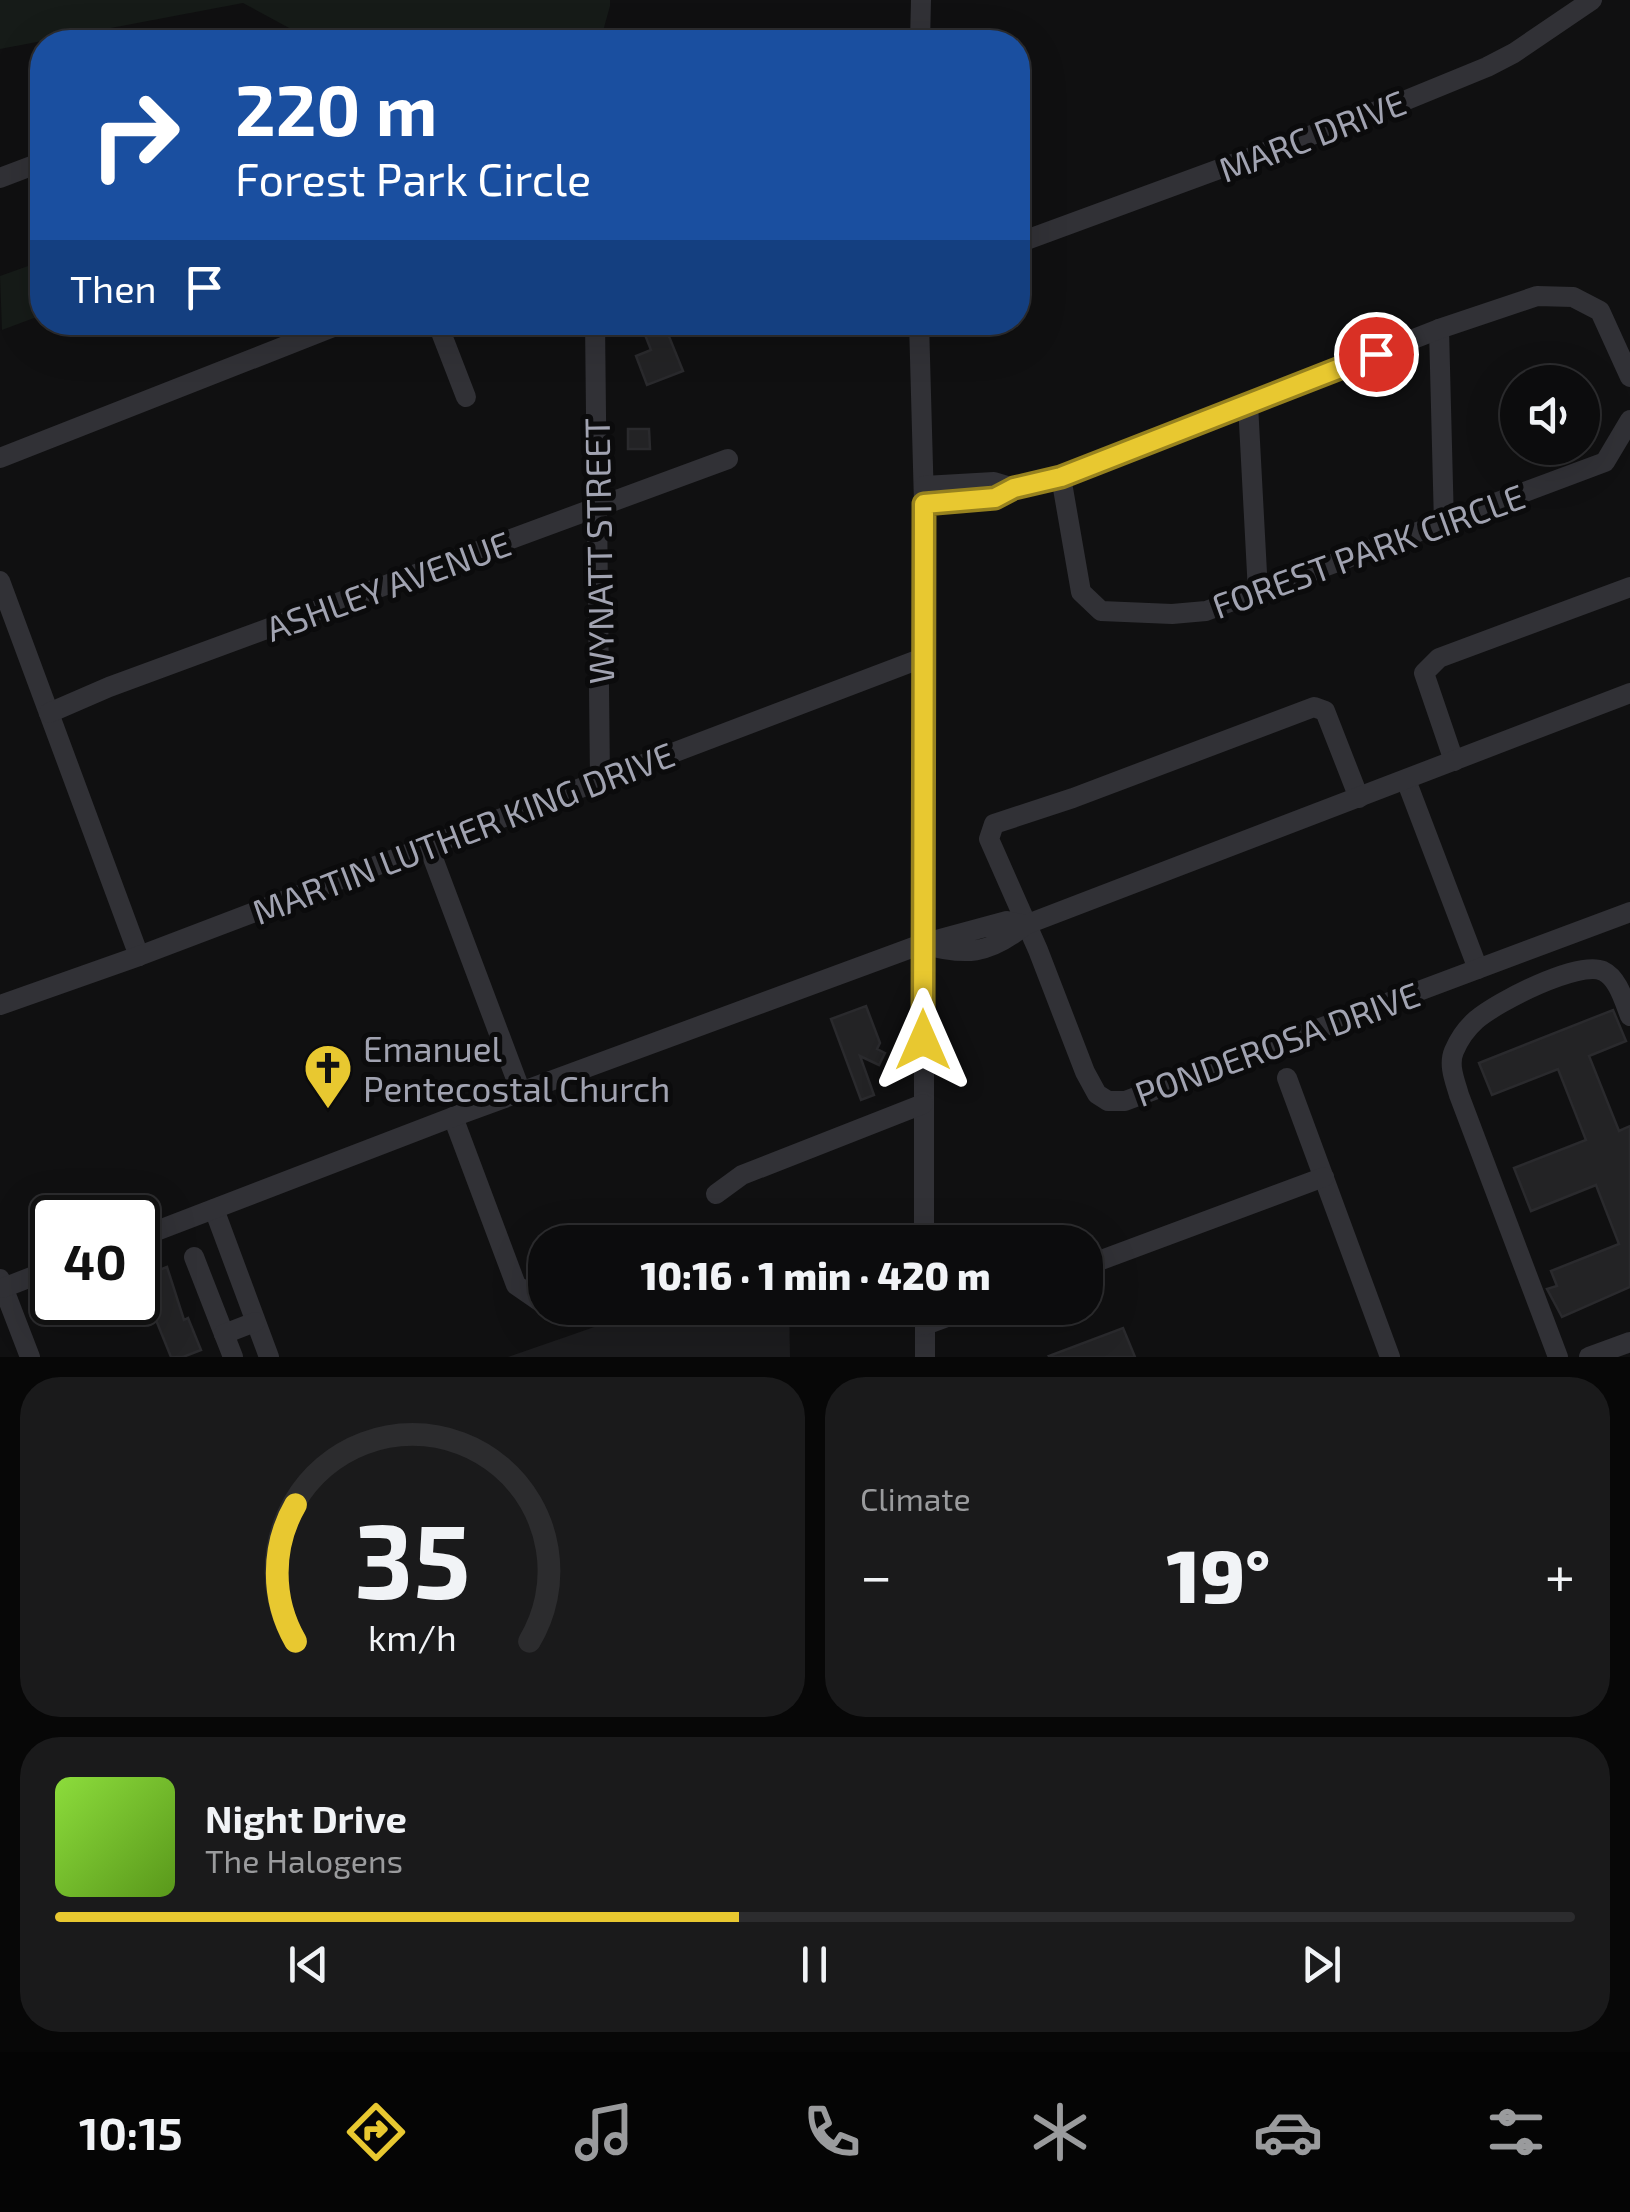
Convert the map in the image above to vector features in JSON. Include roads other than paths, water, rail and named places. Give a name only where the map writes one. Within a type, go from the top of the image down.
[{"type":"street","points":[[920,0],[920,30]]},
{"type":"street","name":"MARC DRIVE","points":[[1030,239],[1404,102],[1514,53],[1592,0]]},
{"type":"street","points":[[0,178],[30,167]]},
{"type":"street","points":[[924,495],[995,498],[1014,488],[1061,477],[1439,328],[1537,296],[1573,297],[1600,311],[1630,377]]},
{"type":"street","points":[[1439,328],[1444,524]]},
{"type":"street","points":[[0,458],[313,335]]},
{"type":"street","points":[[442,335],[466,397]]},
{"type":"street","name":"WYNATT STREET","points":[[596,335],[600,779]]},
{"type":"street","points":[[919,335],[925,657],[924,1225]]},
{"type":"street","points":[[1248,404],[1258,592]]},
{"type":"street","name":"FOREST PARK CIRCLE","points":[[1061,477],[1081,592],[1101,611],[1206,611],[1605,462],[1630,420]]},
{"type":"street","name":"ASHLEY AVENUE","points":[[49,713],[109,687],[728,459]]},
{"type":"street","points":[[0,582],[139,956]]},
{"type":"street","points":[[1454,762],[1427,688],[1424,673],[1429,665],[1630,587]]},
{"type":"street","name":"MARTIN LUTHER KING DRIVE","points":[[0,1005],[139,956],[925,657]]},
{"type":"street","points":[[160,1230],[453,1116],[922,944],[1007,921],[1025,926],[1630,693]]},
{"type":"street","points":[[1025,926],[989,839],[994,824],[1314,708],[1325,711],[1359,798]]},
{"type":"street","points":[[1406,780],[1478,969]]},
{"type":"street","points":[[428,845],[521,1092]]},
{"type":"street","name":"PONDEROSA DRIVE","points":[[1025,926],[1085,1072],[1098,1094],[1108,1102],[1125,1101],[1630,912]]},
{"type":"street","points":[[1558,1357],[1459,1096],[1450,1062],[1459,1039],[1492,1008],[1581,969],[1598,968],[1611,975],[1630,1016]]},
{"type":"street","points":[[1286,1078],[1390,1357]]},
{"type":"street","points":[[716,1194],[742,1175],[924,1104]]},
{"type":"street","points":[[453,1116],[516,1286],[528,1294]]},
{"type":"street","points":[[1103,1259],[1324,1176]]},
{"type":"street","points":[[214,1210],[269,1357]]},
{"type":"street","points":[[194,1257],[233,1357]]},
{"type":"street","points":[[30,1276],[2,1283],[30,1357]]},
{"type":"street","points":[[224,1334],[256,1322]]},
{"type":"street","points":[[925,1325],[925,1357]]},
{"type":"street","points":[[1589,1357],[1630,1342]]},
{"type":"place","name":"Emanuel Pentecostal Church","points":[[328,1110]]}]
